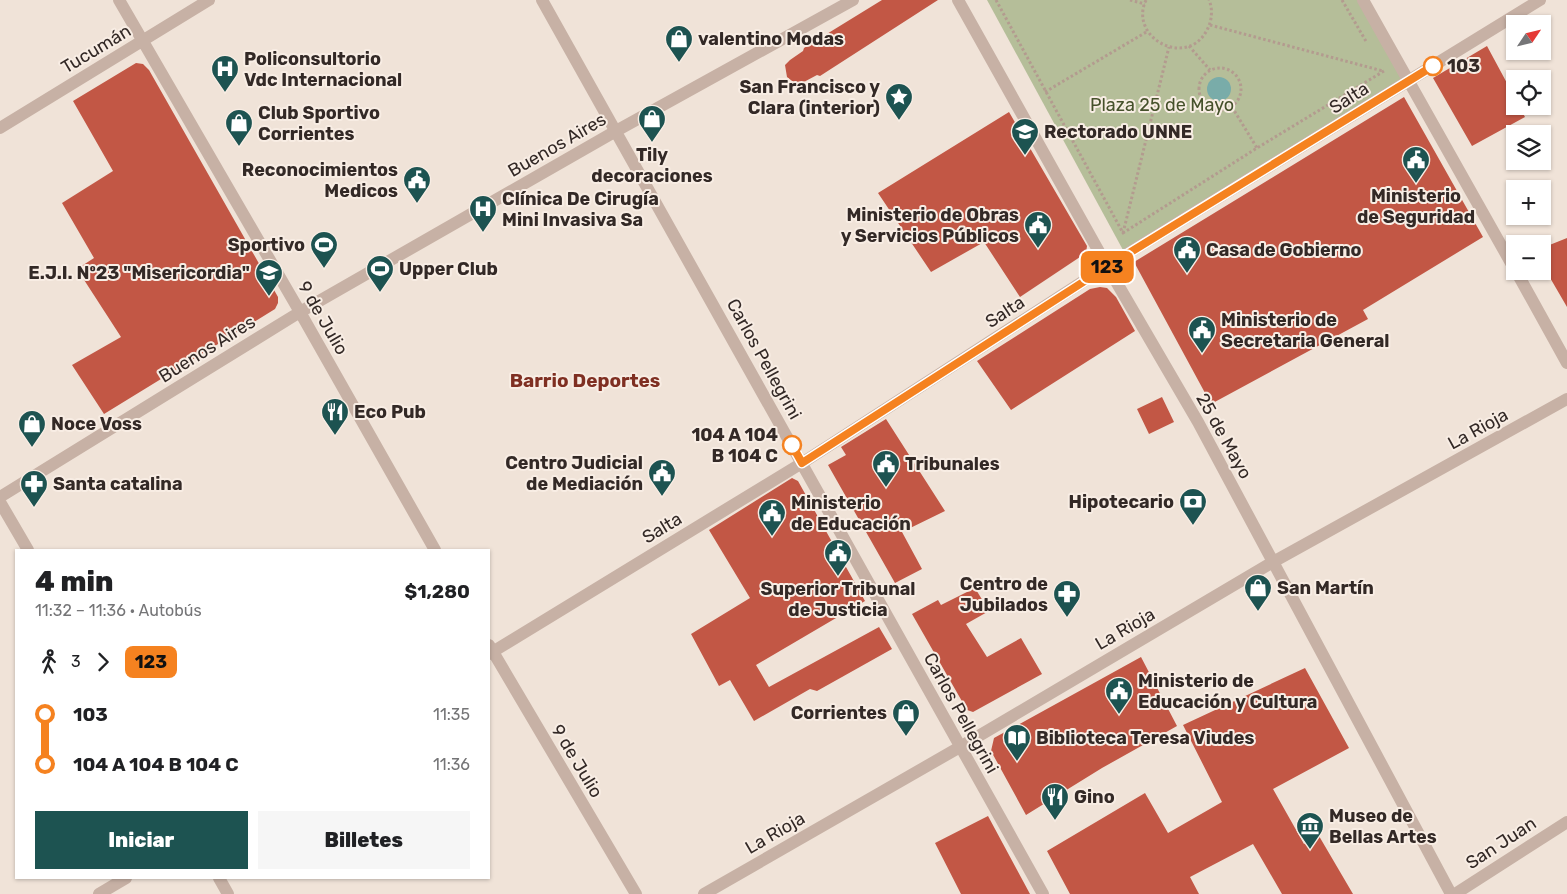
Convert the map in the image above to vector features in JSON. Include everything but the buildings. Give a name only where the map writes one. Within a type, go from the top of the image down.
[{"type":"street","name":"9 de Julio","points":[[119,0],[300,312],[434,549]]},
{"type":"street","name":"Tucumán","points":[[0,128],[209,0]]},
{"type":"street","name":"Carlos Pellegrini","points":[[542,0],[1043,894]]},
{"type":"street","name":"Buenos Aires","points":[[0,498],[300,312],[616,131],[853,0]]},
{"type":"street","name":"25 de Mayo","points":[[958,0],[1198,422],[1453,894]]},
{"type":"street","points":[[1363,0],[1506,255]]},
{"type":"street","name":"Salta","points":[[490,650],[802,463],[1108,266],[1540,0]]},
{"type":"street","points":[[1520,280],[1567,363]]},
{"type":"street","name":"La Rioja","points":[[704,894],[960,747],[1273,562],[1567,399]]},
{"type":"street","points":[[0,502],[27,549]]},
{"type":"street","name":"9 de Julio","points":[[490,650],[636,894]]},
{"type":"street","name":"San Juan","points":[[1453,894],[1567,822]]},
{"type":"street","points":[[99,894],[124,879]]},
{"type":"street","points":[[220,879],[228,894]]},
{"type":"path","points":[[996,0],[1123,233]]},
{"type":"path","points":[[1130,0],[1146,2],[1143,15],[1148,31],[1159,43],[1179,48],[1189,46],[1205,34],[1210,25],[1212,15],[1208,0]]},
{"type":"path","points":[[1342,0],[1370,47]]},
{"type":"path","points":[[1210,25],[1384,71]]},
{"type":"path","points":[[1045,92],[1148,31]]},
{"type":"path","points":[[1189,46],[1210,70]]},
{"type":"path","points":[[1123,233],[1169,47]]},
{"type":"path","points":[[1379,63],[1384,71]]},
{"type":"path","points":[[1225,69],[1236,76],[1241,89],[1237,102],[1232,107],[1218,110],[1212,109],[1201,100],[1199,93],[1201,79],[1210,70],[1225,69]]},
{"type":"path","points":[[1123,233],[1257,148],[1384,71]]},
{"type":"path","points":[[1232,107],[1257,148]]},
{"type":"green space","name":"Plaza 25 de Mayo","points":[[987,0],[1358,0],[1404,78],[1123,250]]},
{"type":"water","points":[[1219,77],[1224,78],[1230,84],[1230,94],[1224,100],[1219,101],[1214,100],[1208,94],[1207,89],[1208,84],[1214,78]]},
{"type":"bus line","name":"123","points":[[792,445],[802,463],[1108,266],[1433,66]]},
{"type":"place","name":"valentino Modas","points":[[679,63]]},
{"type":"place","name":"103","points":[[1433,66]]},
{"type":"place","name":"Policonsultorio Vdc Internacional","points":[[225,93]]},
{"type":"place","name":"San Francisco y Clara (interior)","points":[[899,121]]},
{"type":"place","name":"Tily decoraciones","points":[[652,143]]},
{"type":"place","name":"Club Sportivo Corrientes","points":[[239,147]]},
{"type":"place","name":"Rectorado UNNE","points":[[1025,156]]},
{"type":"place","name":"Ministerio de Seguridad","points":[[1416,184]]},
{"type":"place","name":"Reconocimientos Medicos","points":[[417,204]]},
{"type":"place","name":"Clínica De Cirugía Mini Invasiva Sa","points":[[483,233]]},
{"type":"place","name":"Ministerio de Obras y Servicios Públicos","points":[[1038,249]]},
{"type":"place","name":"Sportivo","points":[[324,269]]},
{"type":"place","name":"Casa de Gobierno","points":[[1187,274]]},
{"type":"place","name":"Upper Club","points":[[380,293]]},
{"type":"place","name":"E.J.I. Nº23 \"Misericordia\"","points":[[269,297]]},
{"type":"place","name":"Ministerio de Secretaria General","points":[[1202,354]]},
{"type":"place","name":"Eco Pub","points":[[335,436]]},
{"type":"place","name":"104 A 104 B 104 C","points":[[792,445]]},
{"type":"place","name":"Noce Voss","points":[[32,448]]},
{"type":"place","name":"Tribunales","points":[[886,488]]},
{"type":"place","name":"Centro Judicial de Mediación","points":[[662,497]]},
{"type":"place","name":"Santa catalina","points":[[34,508]]},
{"type":"place","name":"Hipotecario","points":[[1193,526]]},
{"type":"place","name":"Ministerio de Educación","points":[[772,537]]},
{"type":"place","name":"Superior Tribunal de Justicia","points":[[838,577]]},
{"type":"place","name":"San Martín","points":[[1258,612]]},
{"type":"place","name":"Centro de Jubilados","points":[[1067,618]]},
{"type":"place","name":"Ministerio de Educación y Cultura","points":[[1119,715]]},
{"type":"place","name":"Corrientes","points":[[906,737]]},
{"type":"place","name":"Biblioteca Teresa Viudes","points":[[1017,762]]},
{"type":"place","name":"Gino","points":[[1055,821]]},
{"type":"place","name":"Museo de Bellas Artes","points":[[1310,850]]},
{"type":"district","name":"Barrio Deportes","points":[[585,380]]}]
